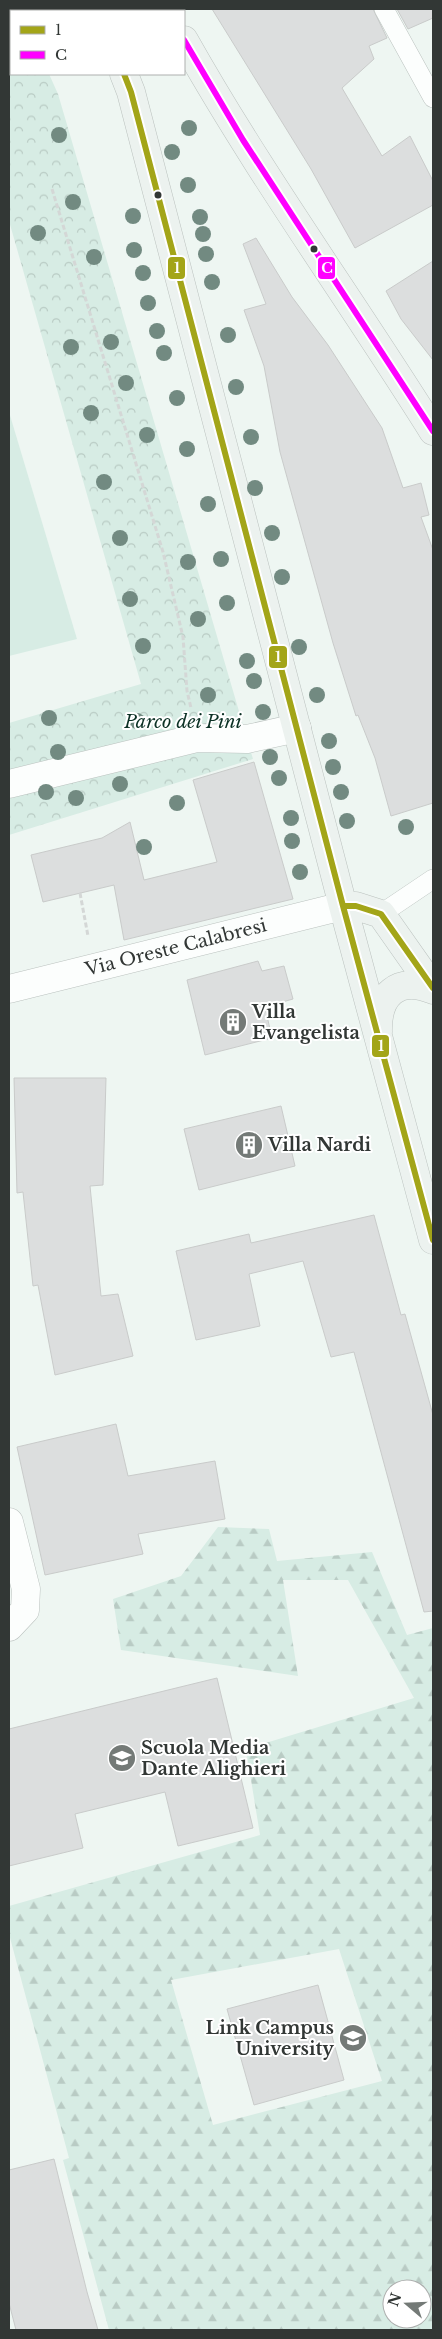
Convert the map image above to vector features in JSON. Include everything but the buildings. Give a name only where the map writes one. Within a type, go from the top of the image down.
[{"type":"main road","points":[[185,42],[217,98],[433,431]]},
{"type":"main road","points":[[129,80],[343,906],[433,1240]]},
{"type":"main road","points":[[343,906],[356,906],[380,914],[433,989]]},
{"type":"main road","points":[[378,1035],[377,1016],[391,992],[400,986],[410,984],[433,989]]},
{"type":"street","points":[[9,784],[197,738],[247,739],[297,728]]},
{"type":"street","name":"Via Oreste Calabresi","points":[[9,989],[343,906]]},
{"type":"street","points":[[9,1522],[26,1589],[25,1610],[9,1627]]},
{"type":"lane","points":[[384,9],[433,98]]},
{"type":"lane","points":[[380,914],[433,879]]},
{"type":"path","points":[[52,189],[163,552],[183,637],[187,691],[197,738]]},
{"type":"path","points":[[80,893],[88,938]]},
{"type":"green space","name":"Parco dei Pini","points":[[9,56],[10,75],[49,75],[58,94],[253,759],[9,835],[9,723],[141,684],[9,221]]},
{"type":"green space","points":[[9,412],[77,639],[9,656]]},
{"type":"green space","points":[[218,1527],[269,1529],[277,1561],[372,1552],[407,1635],[433,1628],[433,2330],[109,2330],[63,2160],[69,2158],[9,1934],[9,1906],[260,1835],[246,1749],[414,1698],[348,1580],[283,1580],[298,1676],[121,1650],[113,1599],[181,1576]],"holes":[[[339,1949],[382,2081],[213,2125],[171,1980]]]},
{"type":"transit line","name":"C","points":[[185,42],[243,140],[433,431]]},
{"type":"transit line","name":"1","points":[[124,75],[131,92],[343,906],[433,1240]]},
{"type":"transit line","name":"1","points":[[343,906],[356,906],[381,914],[433,988]]},
{"type":"place","name":"Villa Evangelista","points":[[233,1022]]},
{"type":"place","name":"Villa Nardi","points":[[249,1145]]},
{"type":"place","name":"Scuola Media Dante Alighieri","points":[[122,1758]]},
{"type":"place","name":"Link Campus University","points":[[353,2038]]}]
